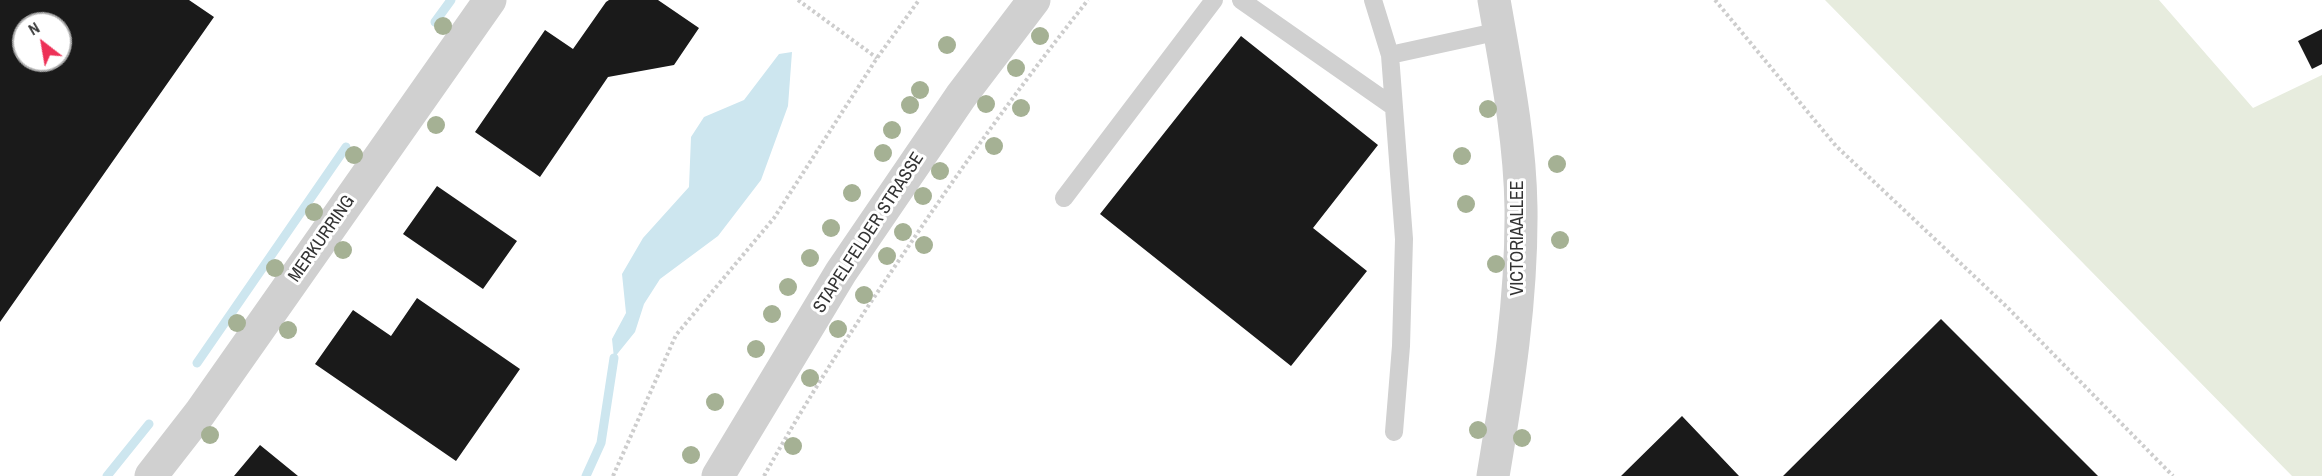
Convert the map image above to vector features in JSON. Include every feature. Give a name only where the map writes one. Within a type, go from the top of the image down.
[{"type":"street","name":"MERKURRING","points":[[151,476],[200,413],[490,0]]},
{"type":"street","name":"STAPELFELDER STRASSE","points":[[718,476],[841,272],[961,96],[1034,0]]},
{"type":"street","name":"VICTORIAALLEE","points":[[1493,476],[1509,382],[1519,294],[1521,207],[1515,125],[1497,16]]},
{"type":"lane","points":[[1064,198],[1214,0]]},
{"type":"lane","points":[[1241,0],[1394,107]]},
{"type":"lane","points":[[1372,0],[1390,55],[1404,239],[1401,346],[1394,432]]},
{"type":"lane","points":[[1390,55],[1497,16]]},
{"type":"path","points":[[798,0],[877,58]]},
{"type":"path","points":[[613,476],[676,335],[774,218],[877,58],[919,0]]},
{"type":"path","points":[[764,476],[798,414],[848,335],[943,195],[1023,82],[1088,0]]},
{"type":"path","points":[[1715,0],[1836,146],[2007,307],[2173,476]]},
{"type":"shaded area","points":[[1825,0],[2159,0],[2253,108],[2322,75],[2322,476],[2292,476]]},
{"type":"water","points":[[792,52],[788,106],[761,180],[718,236],[660,279],[644,304],[635,332],[614,358],[612,339],[626,313],[622,274],[643,238],[689,187],[691,137],[704,117],[744,100],[779,54]]},
{"type":"building","points":[[0,0],[189,0],[214,17],[0,322]]},
{"type":"building","points":[[609,0],[658,0],[699,28],[674,65],[608,77],[540,177],[475,132],[545,30],[573,49]]},
{"type":"building","points":[[2322,29],[2322,64],[2312,69],[2298,41]]},
{"type":"building","points":[[1241,36],[1378,145],[1313,228],[1367,271],[1291,366],[1100,214]]},
{"type":"building","points":[[437,186],[517,241],[483,289],[403,234]]},
{"type":"building","points":[[417,298],[520,369],[456,461],[315,364],[353,310],[391,336]]},
{"type":"building","points":[[1941,319],[2098,476],[1783,476]]},
{"type":"building","points":[[1682,416],[1739,476],[1621,476]]},
{"type":"building","points":[[260,445],[298,476],[234,476]]},
{"type":"waterway","points":[[435,22],[451,0]]},
{"type":"waterway","points":[[197,363],[346,147]]},
{"type":"waterway","points":[[586,476],[601,443],[614,358]]},
{"type":"waterway","points":[[107,476],[149,424]]}]
